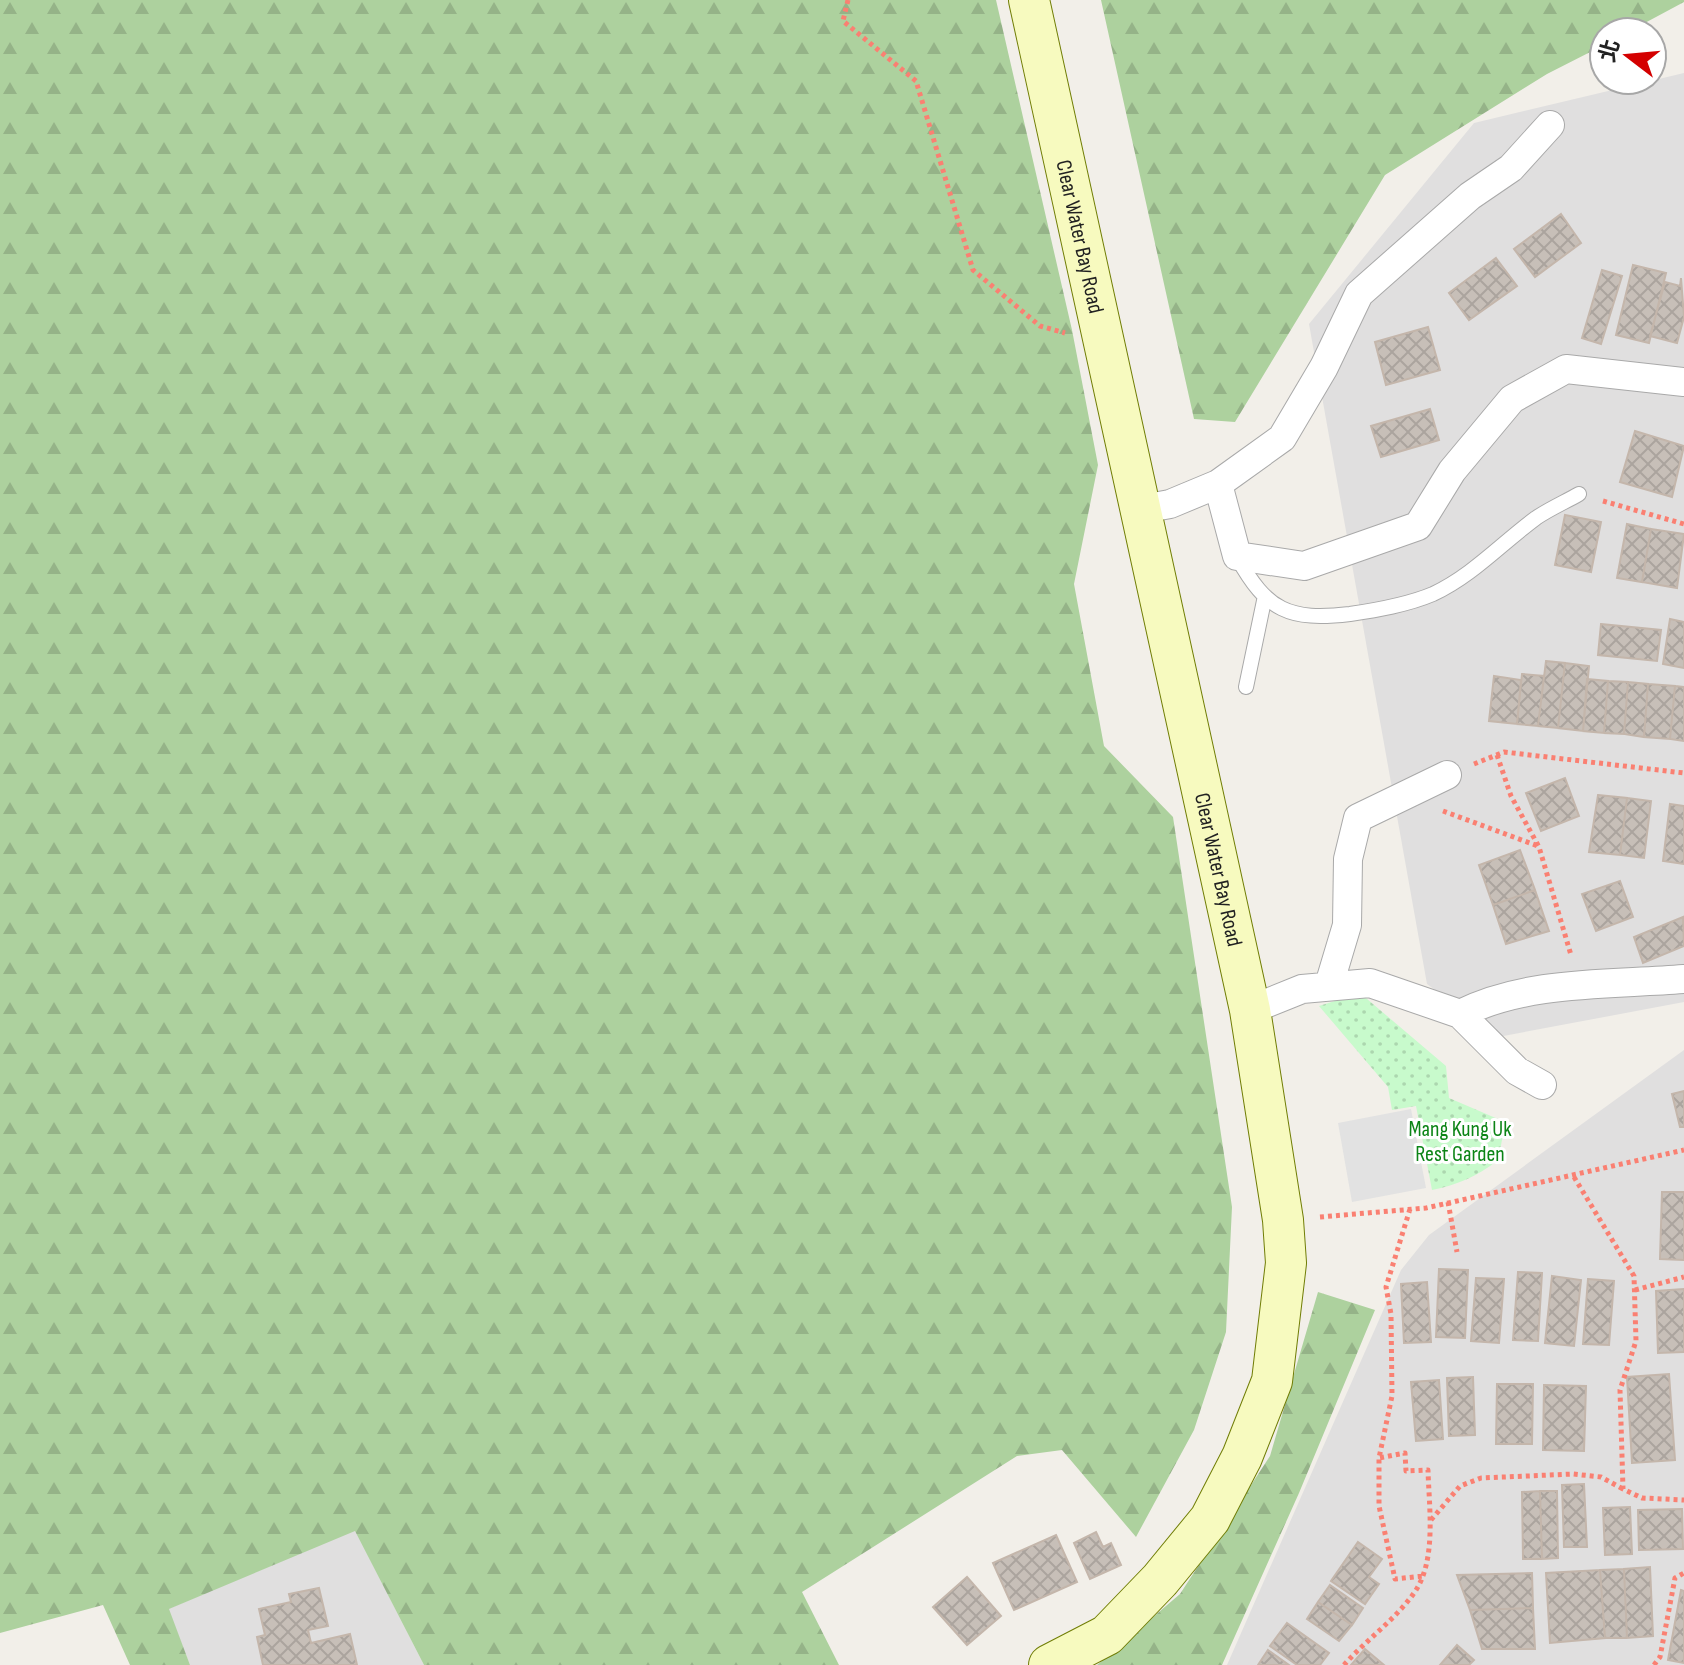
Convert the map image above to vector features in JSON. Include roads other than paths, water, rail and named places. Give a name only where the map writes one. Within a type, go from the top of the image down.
[{"type":"main road","name":"Clear Water Bay Road","points":[[1029,0],[1143,509],[1250,1010],[1283,1220],[1286,1263],[1272,1381],[1242,1457],[1210,1519],[1160,1580],[1107,1635],[1049,1665]]},
{"type":"street","points":[[1143,509],[1170,504],[1218,484],[1282,438],[1324,367],[1359,294],[1470,196],[1511,168],[1550,125]]},
{"type":"street","points":[[1218,484],[1237,556],[1304,566],[1418,526],[1452,471],[1512,399],[1566,369],[1684,382]]},
{"type":"street","points":[[1329,985],[1347,925],[1348,859],[1358,818],[1447,775]]},
{"type":"street","points":[[1460,1014],[1490,999],[1581,987],[1684,979]]},
{"type":"street","points":[[1250,1010],[1302,989],[1370,983],[1460,1014],[1517,1071],[1542,1085]]},
{"type":"lane","points":[[1237,556],[1253,585],[1280,610],[1312,618],[1376,610],[1433,593],[1482,563],[1538,517],[1579,494]]},
{"type":"lane","points":[[1246,687],[1265,596]]},
{"type":"park label","name":"Mang Kung Uk Rest Garden","points":[[1460,1140]]}]
